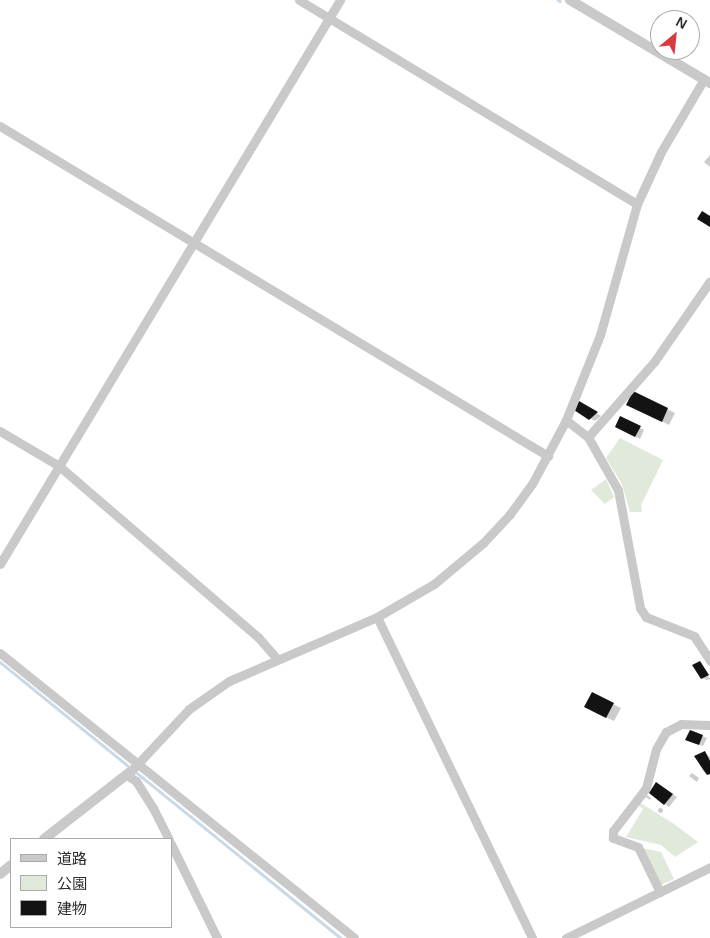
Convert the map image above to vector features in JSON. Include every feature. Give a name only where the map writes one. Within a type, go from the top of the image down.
[{"type":"street","points":[[299,0],[637,204]]},
{"type":"street","points":[[0,564],[192,241],[340,0]]},
{"type":"street","points":[[45,838],[133,768],[190,709],[229,681],[377,617],[434,584],[484,542],[510,514],[548,456],[566,420],[600,335],[637,204],[660,152],[707,81],[570,0]]},
{"type":"street","points":[[0,126],[548,456]]},
{"type":"street","points":[[588,437],[654,362],[710,281]]},
{"type":"street","points":[[566,420],[588,437],[618,490],[640,608],[652,620],[681,628],[694,636],[710,661]]},
{"type":"street","points":[[0,432],[59,466],[258,637],[278,660]]},
{"type":"street","points":[[377,617],[532,938]]},
{"type":"street","points":[[0,653],[133,768],[354,938]]},
{"type":"street","points":[[660,892],[638,847],[613,838],[613,832],[646,788],[656,749],[666,732],[681,724],[710,725]]},
{"type":"street","points":[[133,768],[136,781],[168,838]]},
{"type":"street","points":[[172,846],[218,938]]},
{"type":"street","points":[[0,874],[10,866]]},
{"type":"street","points":[[566,938],[710,867]]},
{"type":"green space","points":[[620,438],[663,460],[641,505],[642,512],[630,512],[622,484],[606,458]]},
{"type":"green space","points":[[606,479],[614,497],[605,504],[591,490]]},
{"type":"green space","points":[[639,802],[698,842],[675,857],[661,845],[626,837],[643,809],[637,804]]},
{"type":"green space","points":[[642,848],[661,852],[674,879],[661,885]]},
{"type":"building","points":[[702,211],[710,216],[710,227],[697,219]]},
{"type":"building","points":[[633,391],[668,408],[662,422],[626,405]]},
{"type":"building","points":[[579,401],[598,412],[589,420],[574,410]]},
{"type":"building","points":[[620,416],[641,426],[635,437],[615,427]]},
{"type":"building","points":[[700,661],[709,675],[701,679],[692,665]]},
{"type":"building","points":[[592,692],[614,703],[606,718],[584,707]]},
{"type":"building","points":[[690,730],[703,735],[699,745],[685,740]]},
{"type":"building","points":[[705,751],[710,761],[710,774],[707,775],[694,756]]},
{"type":"building","points":[[656,782],[673,794],[664,805],[649,793]]},
{"type":"waterway","points":[[0,662],[341,938]]}]
